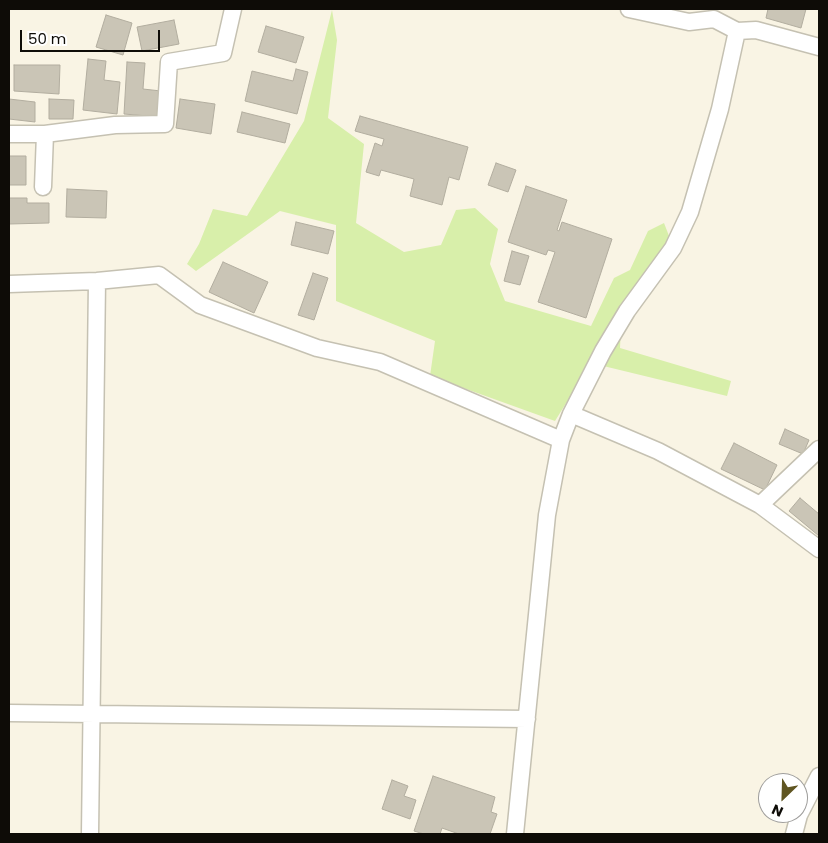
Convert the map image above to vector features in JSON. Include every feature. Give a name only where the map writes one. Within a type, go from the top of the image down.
[{"type":"street","points":[[9,134],[45,134],[116,125],[165,124],[169,62],[223,53],[233,9]]},
{"type":"street","points":[[629,9],[688,22],[715,14],[737,31],[756,30],[819,47]]},
{"type":"street","points":[[515,834],[547,514],[561,440],[570,414],[603,351],[627,311],[673,248],[690,212],[720,109],[737,31]]},
{"type":"street","points":[[43,187],[45,134]]},
{"type":"street","points":[[9,284],[97,281],[159,275],[200,305],[317,348],[380,362],[561,440]]},
{"type":"street","points":[[90,834],[97,281]]},
{"type":"street","points":[[570,414],[658,450],[760,505],[819,549]]},
{"type":"street","points":[[760,505],[819,449]]},
{"type":"street","points":[[9,713],[527,719]]},
{"type":"street","points":[[794,834],[799,815],[818,782]]},
{"type":"green space","points":[[332,10],[337,40],[328,118],[364,144],[356,223],[404,252],[441,245],[456,210],[475,208],[498,229],[490,264],[505,301],[591,326],[614,278],[630,270],[648,231],[664,223],[671,241],[622,307],[620,348],[731,381],[727,396],[591,363],[555,421],[430,376],[435,341],[336,301],[336,225],[280,211],[196,271],[187,264],[199,244],[213,209],[247,216],[304,121]]},
{"type":"building","points":[[768,9],[806,9],[801,28],[766,18]]},
{"type":"building","points":[[106,15],[132,23],[123,55],[96,47]]},
{"type":"building","points":[[174,20],[179,44],[142,51],[137,27]]},
{"type":"building","points":[[266,26],[304,37],[296,63],[258,52]]},
{"type":"building","points":[[88,59],[106,61],[104,80],[120,82],[117,114],[83,110]]},
{"type":"building","points":[[127,62],[145,63],[143,89],[161,91],[160,117],[124,114]]},
{"type":"building","points":[[14,65],[60,65],[59,94],[14,91]]},
{"type":"building","points":[[296,69],[308,72],[297,114],[245,101],[252,71],[293,81]]},
{"type":"building","points":[[9,99],[35,102],[35,122],[9,119]]},
{"type":"building","points":[[49,99],[74,100],[73,119],[49,119]]},
{"type":"building","points":[[180,99],[215,104],[211,134],[176,128]]},
{"type":"building","points":[[242,112],[290,124],[285,143],[237,132]]},
{"type":"building","points":[[360,116],[468,147],[459,180],[449,177],[442,205],[410,196],[414,179],[381,170],[379,176],[366,172],[375,143],[382,146],[384,139],[355,131]]},
{"type":"building","points":[[9,156],[26,156],[26,185],[9,185]]},
{"type":"building","points":[[496,163],[516,170],[508,192],[488,185]]},
{"type":"building","points":[[526,186],[567,200],[557,230],[559,231],[562,222],[612,239],[586,318],[538,302],[555,252],[548,250],[546,255],[508,242]]},
{"type":"building","points":[[67,189],[107,191],[106,218],[66,217]]},
{"type":"building","points":[[9,198],[27,198],[27,203],[49,203],[49,223],[9,224]]},
{"type":"building","points":[[296,222],[334,231],[328,254],[291,245]]},
{"type":"building","points":[[512,251],[529,256],[520,285],[504,281]]},
{"type":"building","points":[[223,262],[268,282],[254,313],[209,292]]},
{"type":"building","points":[[313,273],[328,278],[314,320],[298,315]]},
{"type":"building","points":[[785,429],[809,440],[803,454],[779,444]]},
{"type":"building","points":[[734,443],[777,465],[765,490],[721,469]]},
{"type":"building","points":[[800,498],[819,514],[819,536],[789,511]]},
{"type":"building","points":[[433,776],[495,797],[491,812],[497,814],[490,834],[459,834],[442,828],[440,834],[424,834],[414,831]]},
{"type":"building","points":[[392,780],[408,786],[404,796],[416,800],[410,819],[382,809]]}]
